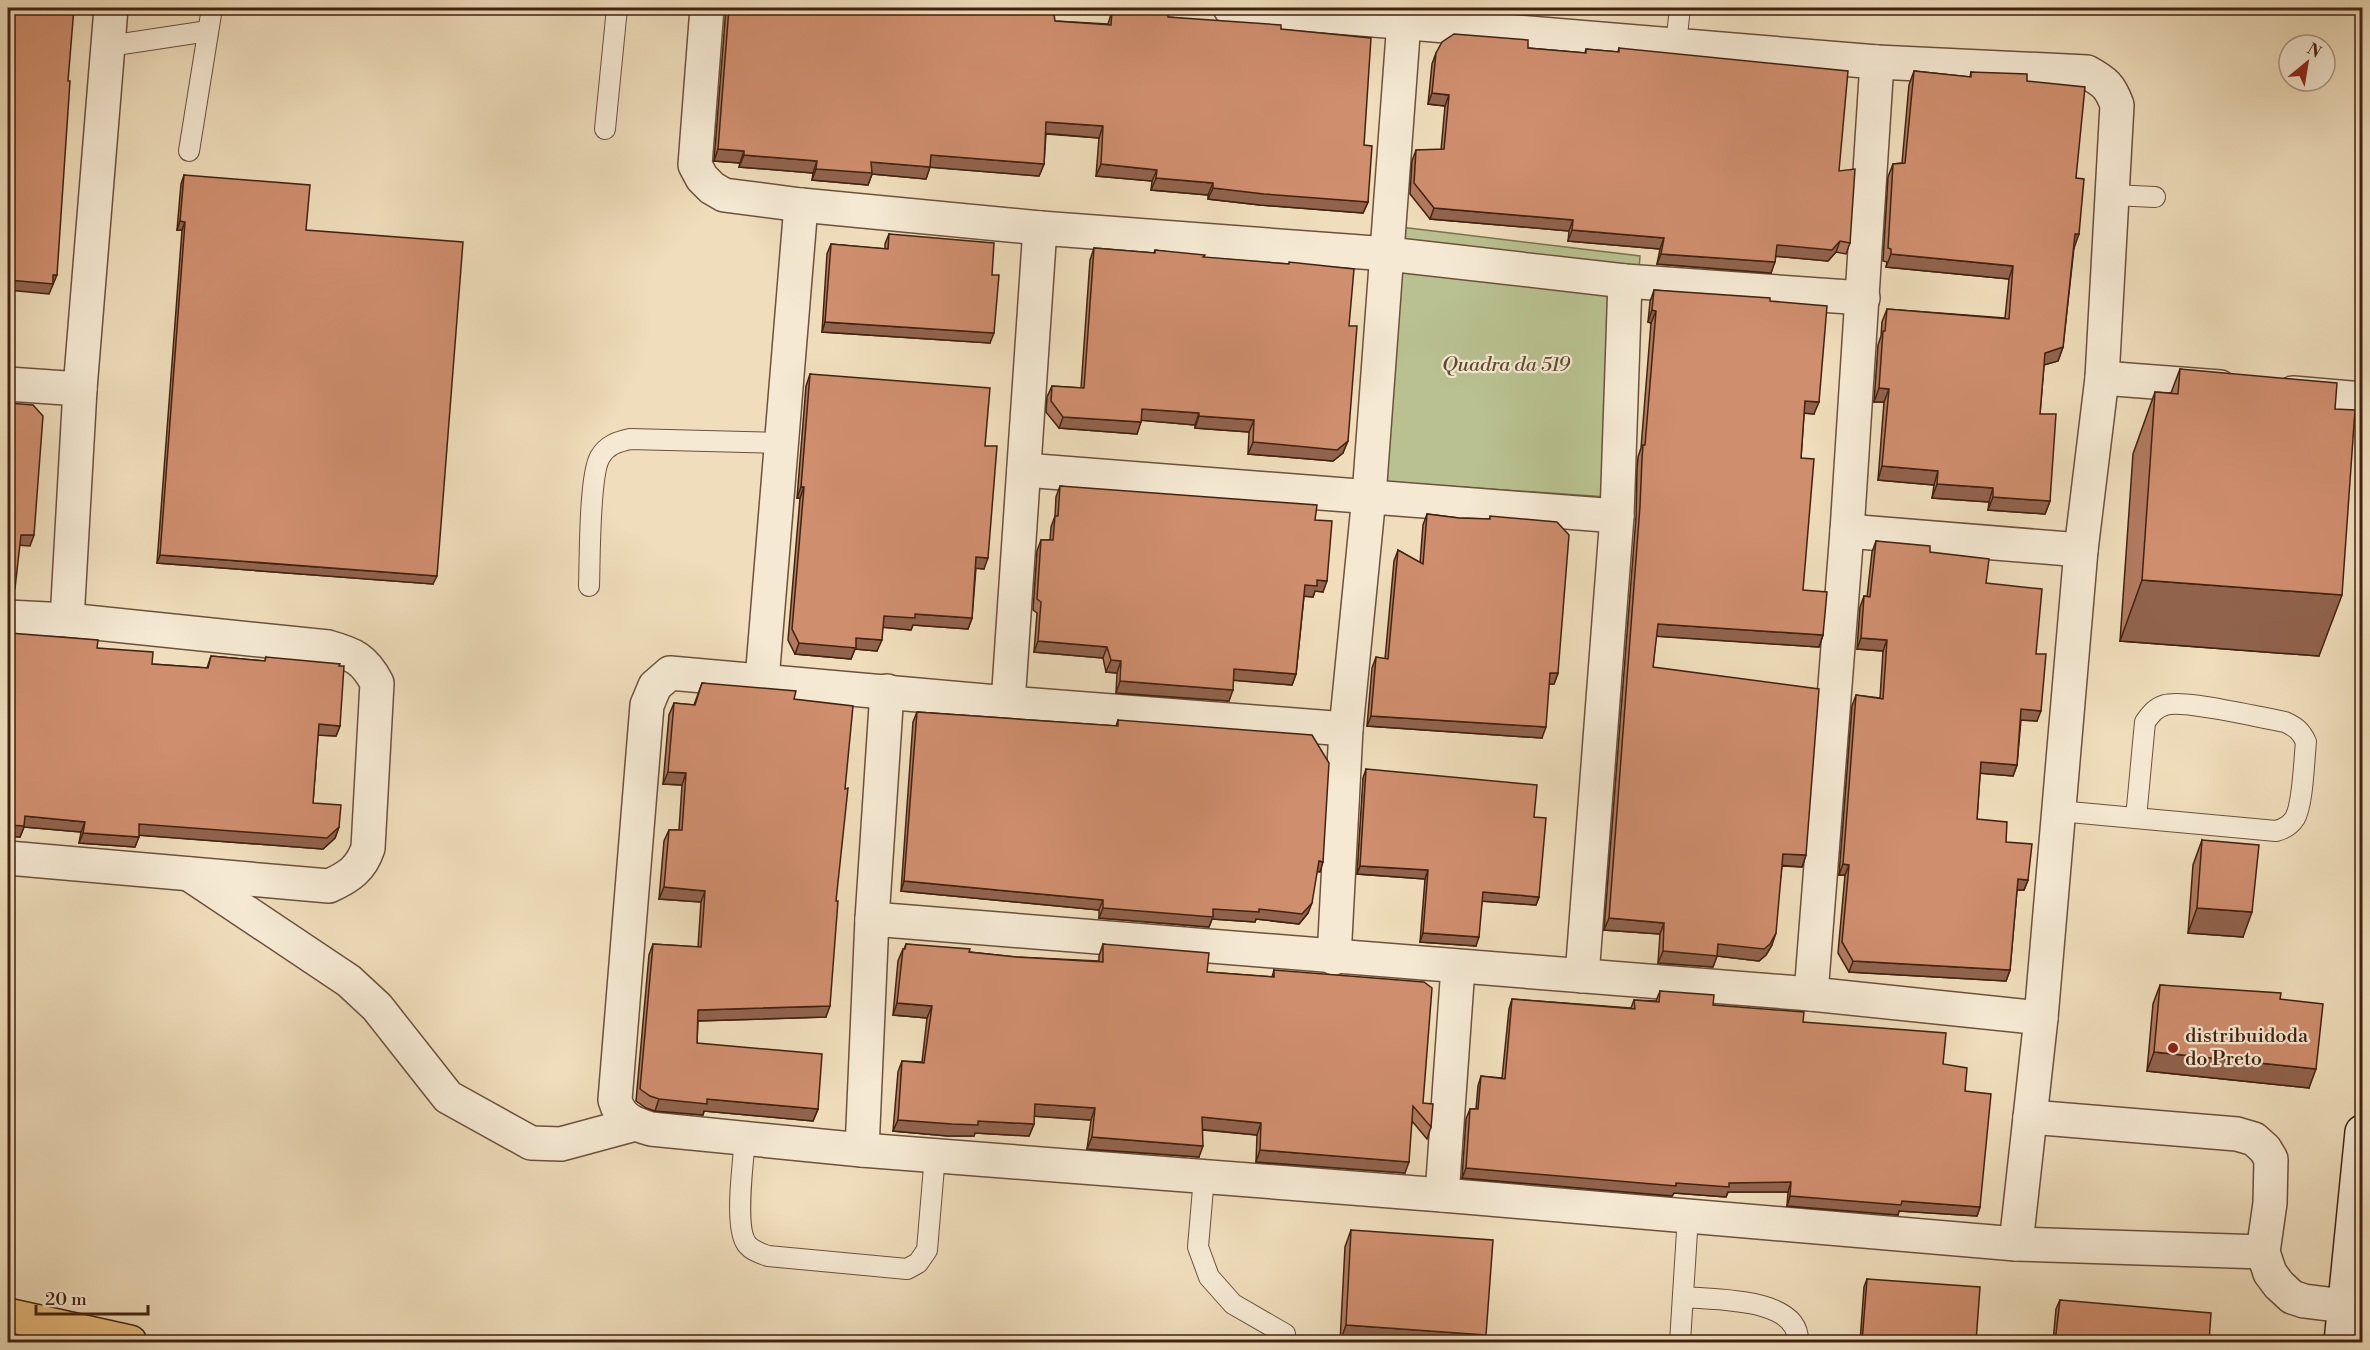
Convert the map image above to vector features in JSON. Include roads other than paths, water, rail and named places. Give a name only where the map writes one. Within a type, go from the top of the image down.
[{"type":"highway","points":[[8,1315],[130,1342]]},
{"type":"street","points":[[67,620],[81,389],[111,8]]},
{"type":"street","points":[[707,8],[695,165],[702,178],[724,195],[801,206],[1040,228],[1388,254],[1625,281],[1863,298]]},
{"type":"street","points":[[1230,8],[1877,62],[2066,70],[2087,72],[2102,80],[2112,90],[2117,105],[2102,378],[2081,549],[2041,1018],[2016,1244]]},
{"type":"street","points":[[1334,958],[1346,729],[1369,496],[1404,21]]},
{"type":"street","points":[[1811,994],[1847,531],[1877,62]]},
{"type":"street","points":[[762,680],[801,206]]},
{"type":"street","points":[[1008,703],[1040,228]]},
{"type":"street","points":[[1582,976],[1617,516],[1625,281]]},
{"type":"street","points":[[2102,378],[2362,399]]},
{"type":"street","points":[[8,384],[81,389]]},
{"type":"street","points":[[1024,470],[1617,516]]},
{"type":"street","points":[[1847,531],[2081,549]]},
{"type":"street","points":[[8,617],[67,620],[328,647],[354,655],[368,666],[377,682],[368,848],[358,869],[346,878],[329,886],[8,858]]},
{"type":"street","points":[[1346,729],[1008,703],[670,673],[655,686],[647,705],[615,1100],[618,1110],[635,1124],[651,1130],[862,1150],[1442,1195],[2016,1244],[2263,1252]]},
{"type":"street","points":[[862,1150],[872,919],[886,691]]},
{"type":"street","points":[[187,873],[349,981],[377,1007],[448,1097],[531,1143],[561,1144],[635,1124]]},
{"type":"street","points":[[872,919],[1334,958],[1811,994],[2041,1018]]},
{"type":"street","points":[[1442,1195],[1458,967]]},
{"type":"street","points":[[2030,1117],[2237,1134],[2254,1139],[2265,1149],[2271,1160],[2270,1203],[2263,1252],[2270,1273],[2292,1297],[2304,1301],[2343,1306]]},
{"type":"street","points":[[2341,1342],[2362,1132]]},
{"type":"lane","points":[[189,151],[212,8]]},
{"type":"lane","points":[[605,129],[617,8]]},
{"type":"lane","points":[[1676,44],[1680,8]]},
{"type":"lane","points":[[109,46],[208,31]]},
{"type":"lane","points":[[2112,195],[2155,197]]},
{"type":"lane","points":[[589,586],[595,477],[600,458],[611,444],[630,439],[781,443]]},
{"type":"lane","points":[[2059,811],[2276,831],[2287,828],[2295,818],[2299,806],[2306,742],[2302,733],[2296,726],[2285,723],[2189,704],[2168,704],[2153,710],[2145,722],[2136,818]]},
{"type":"lane","points":[[744,1138],[740,1226],[746,1243],[755,1251],[768,1256],[907,1269],[918,1263],[927,1250],[935,1155]]},
{"type":"lane","points":[[1204,1177],[1198,1247],[1209,1277],[1233,1304],[1285,1334]]},
{"type":"lane","points":[[1680,1342],[1688,1216]]},
{"type":"lane","points":[[1683,1297],[1764,1305],[1780,1311],[1790,1321],[1798,1336],[1798,1342]]},
{"type":"place","name":"distribuidoda do Preto","points":[[2173,1048]]},
{"type":"park label","name":"Quadra da 519","points":[[1506,365]]}]
